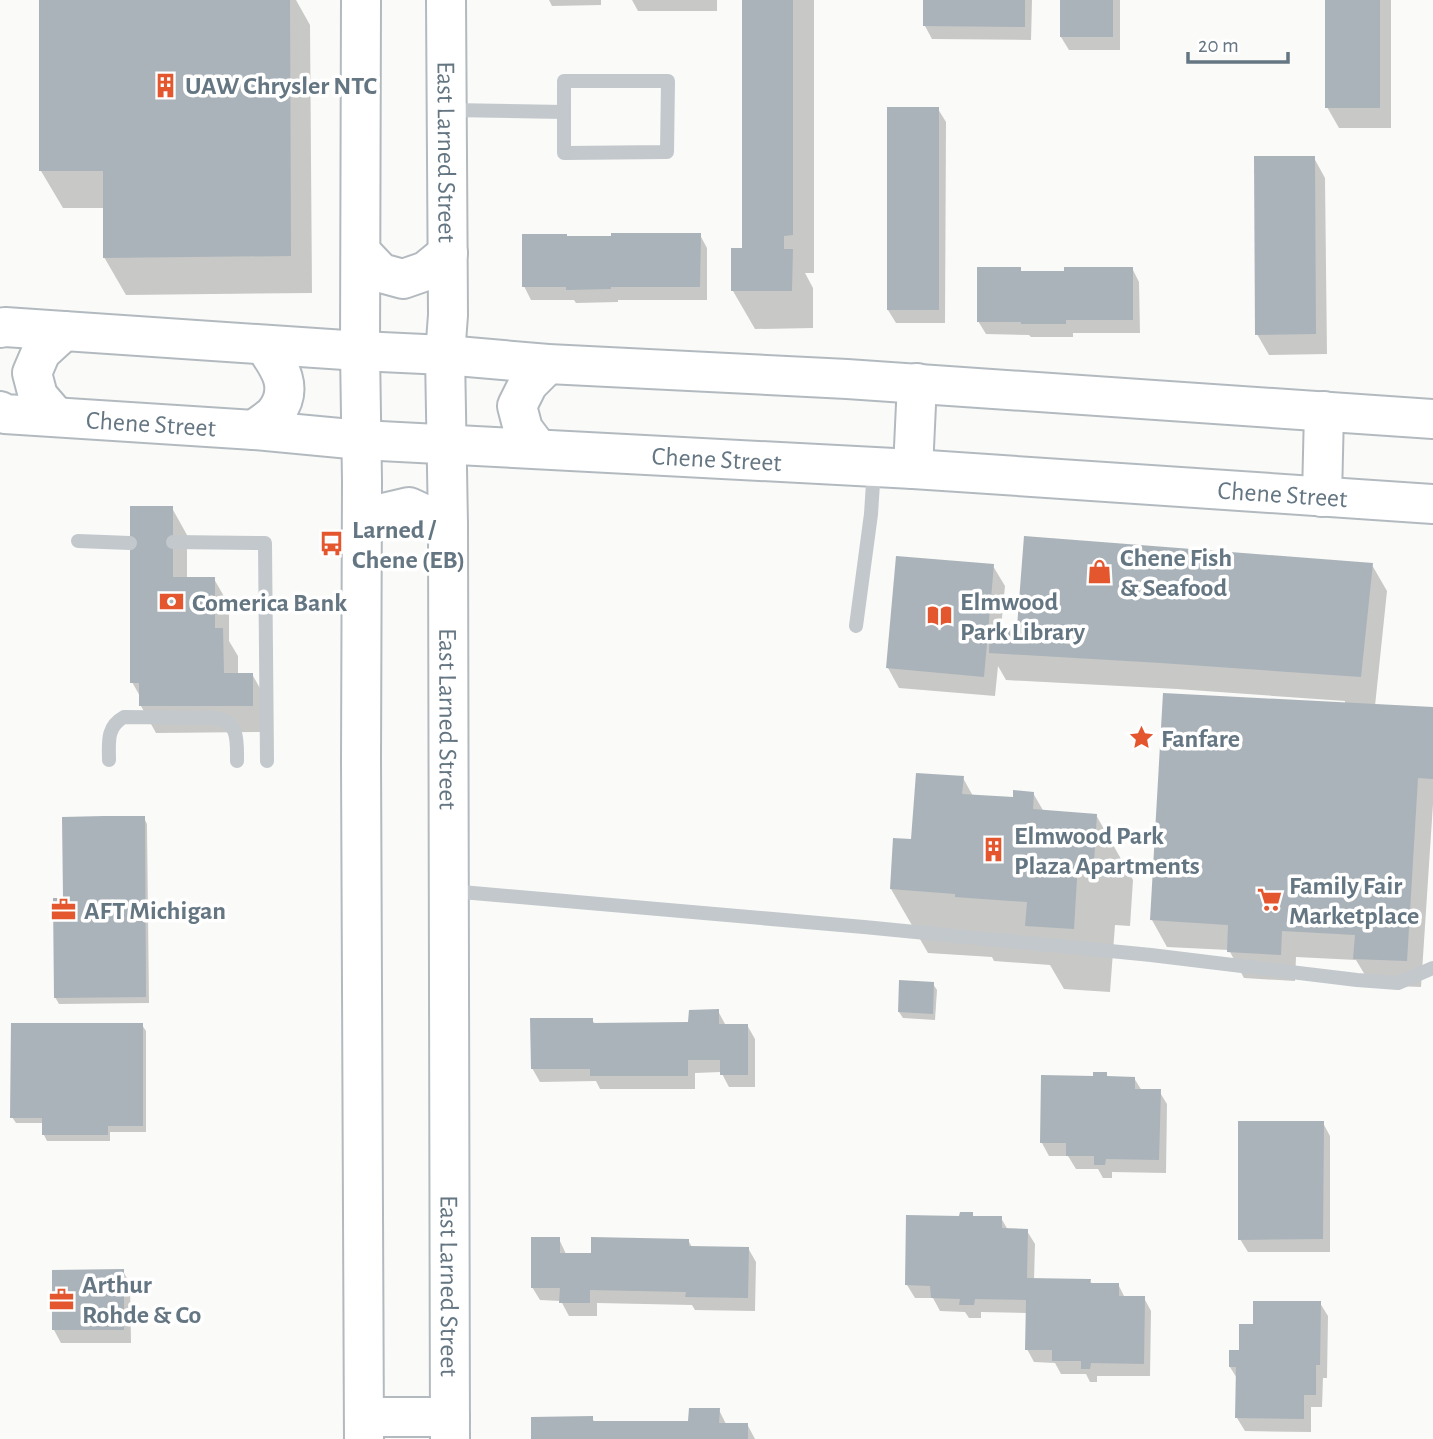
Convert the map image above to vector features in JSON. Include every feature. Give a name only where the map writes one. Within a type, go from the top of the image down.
[{"type":"street","points":[[361,0],[364,1428],[450,1428]]},
{"type":"street","name":"East Larned Street","points":[[446,0],[450,1428]]},
{"type":"street","points":[[361,252],[382,273],[403,279],[426,271],[447,253]]},
{"type":"street","points":[[0,328],[445,355],[548,364],[917,383],[1433,419]]},
{"type":"street","points":[[56,417],[38,396],[32,373],[41,352],[64,331]]},
{"type":"street","points":[[254,430],[277,411],[286,391],[280,368],[264,345]]},
{"type":"street","points":[[538,449],[523,429],[517,407],[528,384],[548,364]]},
{"type":"street","points":[[913,469],[917,383]]},
{"type":"street","name":"Chene Street","points":[[0,411],[5,414],[254,430],[361,440],[913,469],[1433,504]]},
{"type":"street","points":[[1322,497],[1324,411]]},
{"type":"street","points":[[362,518],[409,507],[448,525]]},
{"type":"lane","points":[[564,80],[668,80],[667,152],[564,153],[564,112],[564,80]]},
{"type":"lane","points":[[446,110],[564,112]]},
{"type":"lane","points":[[856,626],[871,514],[874,467]]},
{"type":"lane","points":[[78,541],[130,543]]},
{"type":"lane","points":[[173,542],[265,543],[267,761]]},
{"type":"lane","points":[[109,760],[108,737],[114,725],[124,718],[215,718],[233,726],[237,742],[237,761]]},
{"type":"lane","points":[[449,891],[1151,955],[1357,980],[1398,983],[1433,968]]},
{"type":"building","name":"UAW Chrysler NTC","points":[[39,0],[290,0],[291,256],[103,258],[103,171],[39,171]]},
{"type":"building","points":[[742,0],[793,0],[793,235],[784,236],[784,249],[793,249],[792,291],[731,291],[731,248],[742,248]]},
{"type":"building","points":[[923,0],[1025,0],[1025,27],[923,26]]},
{"type":"building","points":[[1060,0],[1113,0],[1113,37],[1060,37]]},
{"type":"building","points":[[1325,0],[1380,0],[1380,108],[1325,108]]},
{"type":"building","points":[[887,107],[939,107],[939,310],[887,310]]},
{"type":"building","points":[[1254,156],[1315,156],[1316,334],[1255,335]]},
{"type":"building","points":[[611,233],[701,233],[700,287],[566,290],[566,287],[522,287],[522,234],[611,236]]},
{"type":"building","points":[[977,267],[1064,271],[1064,267],[1133,267],[1133,320],[1066,320],[1066,324],[977,322]]},
{"type":"building","name":"Comerica Bank","points":[[130,506],[173,506],[173,577],[215,577],[215,628],[223,628],[224,673],[253,673],[253,706],[139,706],[139,683],[130,683]]},
{"type":"building","points":[[1024,536],[1373,563],[1361,677],[989,653],[990,625],[1017,627]]},
{"type":"building","name":"Elmwood Park Library","points":[[896,556],[994,564],[984,677],[886,668]]},
{"type":"building","points":[[1163,693],[1433,707],[1433,779],[1418,778],[1407,961],[1353,959],[1355,935],[1282,931],[1281,955],[1227,952],[1228,925],[1150,920]]},
{"type":"building","name":"Elmwood Park Plaza Apartments","points":[[916,773],[964,776],[962,794],[1013,797],[1013,790],[1034,792],[1033,809],[1097,814],[1094,862],[1078,861],[1074,929],[1025,926],[1027,902],[890,889],[893,838],[911,839]]},
{"type":"building","points":[[145,816],[146,997],[54,998],[53,898],[63,898],[62,817]]},
{"type":"building","points":[[899,980],[934,982],[933,1014],[898,1012]]},
{"type":"building","points":[[719,1009],[719,1024],[748,1024],[748,1075],[720,1075],[720,1060],[688,1060],[688,1076],[590,1076],[590,1069],[531,1069],[530,1018],[593,1018],[593,1023],[688,1022],[689,1010]]},
{"type":"building","points":[[11,1023],[143,1023],[143,1126],[108,1126],[108,1135],[42,1135],[42,1118],[10,1118]]},
{"type":"building","points":[[1093,1072],[1107,1072],[1107,1076],[1135,1077],[1135,1089],[1161,1089],[1159,1160],[1106,1159],[1105,1165],[1094,1165],[1094,1156],[1066,1156],[1066,1143],[1040,1143],[1041,1075],[1093,1076]]},
{"type":"building","points":[[1238,1121],[1324,1121],[1323,1239],[1238,1240]]},
{"type":"building","points":[[960,1212],[973,1212],[973,1216],[1002,1216],[1002,1228],[1028,1229],[1027,1278],[1091,1279],[1090,1283],[1119,1283],[1119,1296],[1145,1296],[1144,1364],[1091,1363],[1090,1369],[1081,1369],[1081,1361],[1052,1361],[1052,1350],[1025,1350],[1026,1300],[975,1299],[974,1305],[959,1305],[960,1299],[931,1298],[930,1286],[905,1285],[906,1215],[959,1216]]},
{"type":"building","points":[[531,1237],[560,1237],[560,1253],[591,1253],[591,1237],[689,1239],[689,1246],[749,1247],[748,1298],[685,1297],[686,1292],[590,1290],[590,1303],[559,1303],[560,1288],[531,1288]]},
{"type":"building","points":[[124,1269],[124,1330],[52,1330],[52,1270]]},
{"type":"building","points":[[1253,1301],[1321,1301],[1320,1365],[1316,1365],[1316,1395],[1304,1395],[1304,1419],[1235,1418],[1236,1367],[1229,1367],[1229,1350],[1239,1350],[1239,1324],[1253,1324]]},
{"type":"building","points":[[689,1408],[720,1408],[719,1423],[748,1423],[748,1439],[531,1439],[531,1417],[593,1416],[593,1421],[688,1421]]},
{"type":"place","name":"UAW Chrysler NTC","points":[[165,85]]},
{"type":"place","name":"Larned / Chene (EB)","points":[[332,544]]},
{"type":"place","name":"Chene Fish & Seafood","points":[[1100,572]]},
{"type":"place","name":"Comerica Bank","points":[[172,602]]},
{"type":"place","name":"Elmwood Park Library","points":[[940,616]]},
{"type":"place","name":"Fanfare","points":[[1141,738]]},
{"type":"place","name":"Elmwood Park Plaza Apartments","points":[[994,850]]},
{"type":"place","name":"Family Fair Marketplace","points":[[1269,900]]},
{"type":"place","name":"AFT Michigan","points":[[64,910]]},
{"type":"place","name":"Arthur Rohde & Co","points":[[62,1299]]}]
